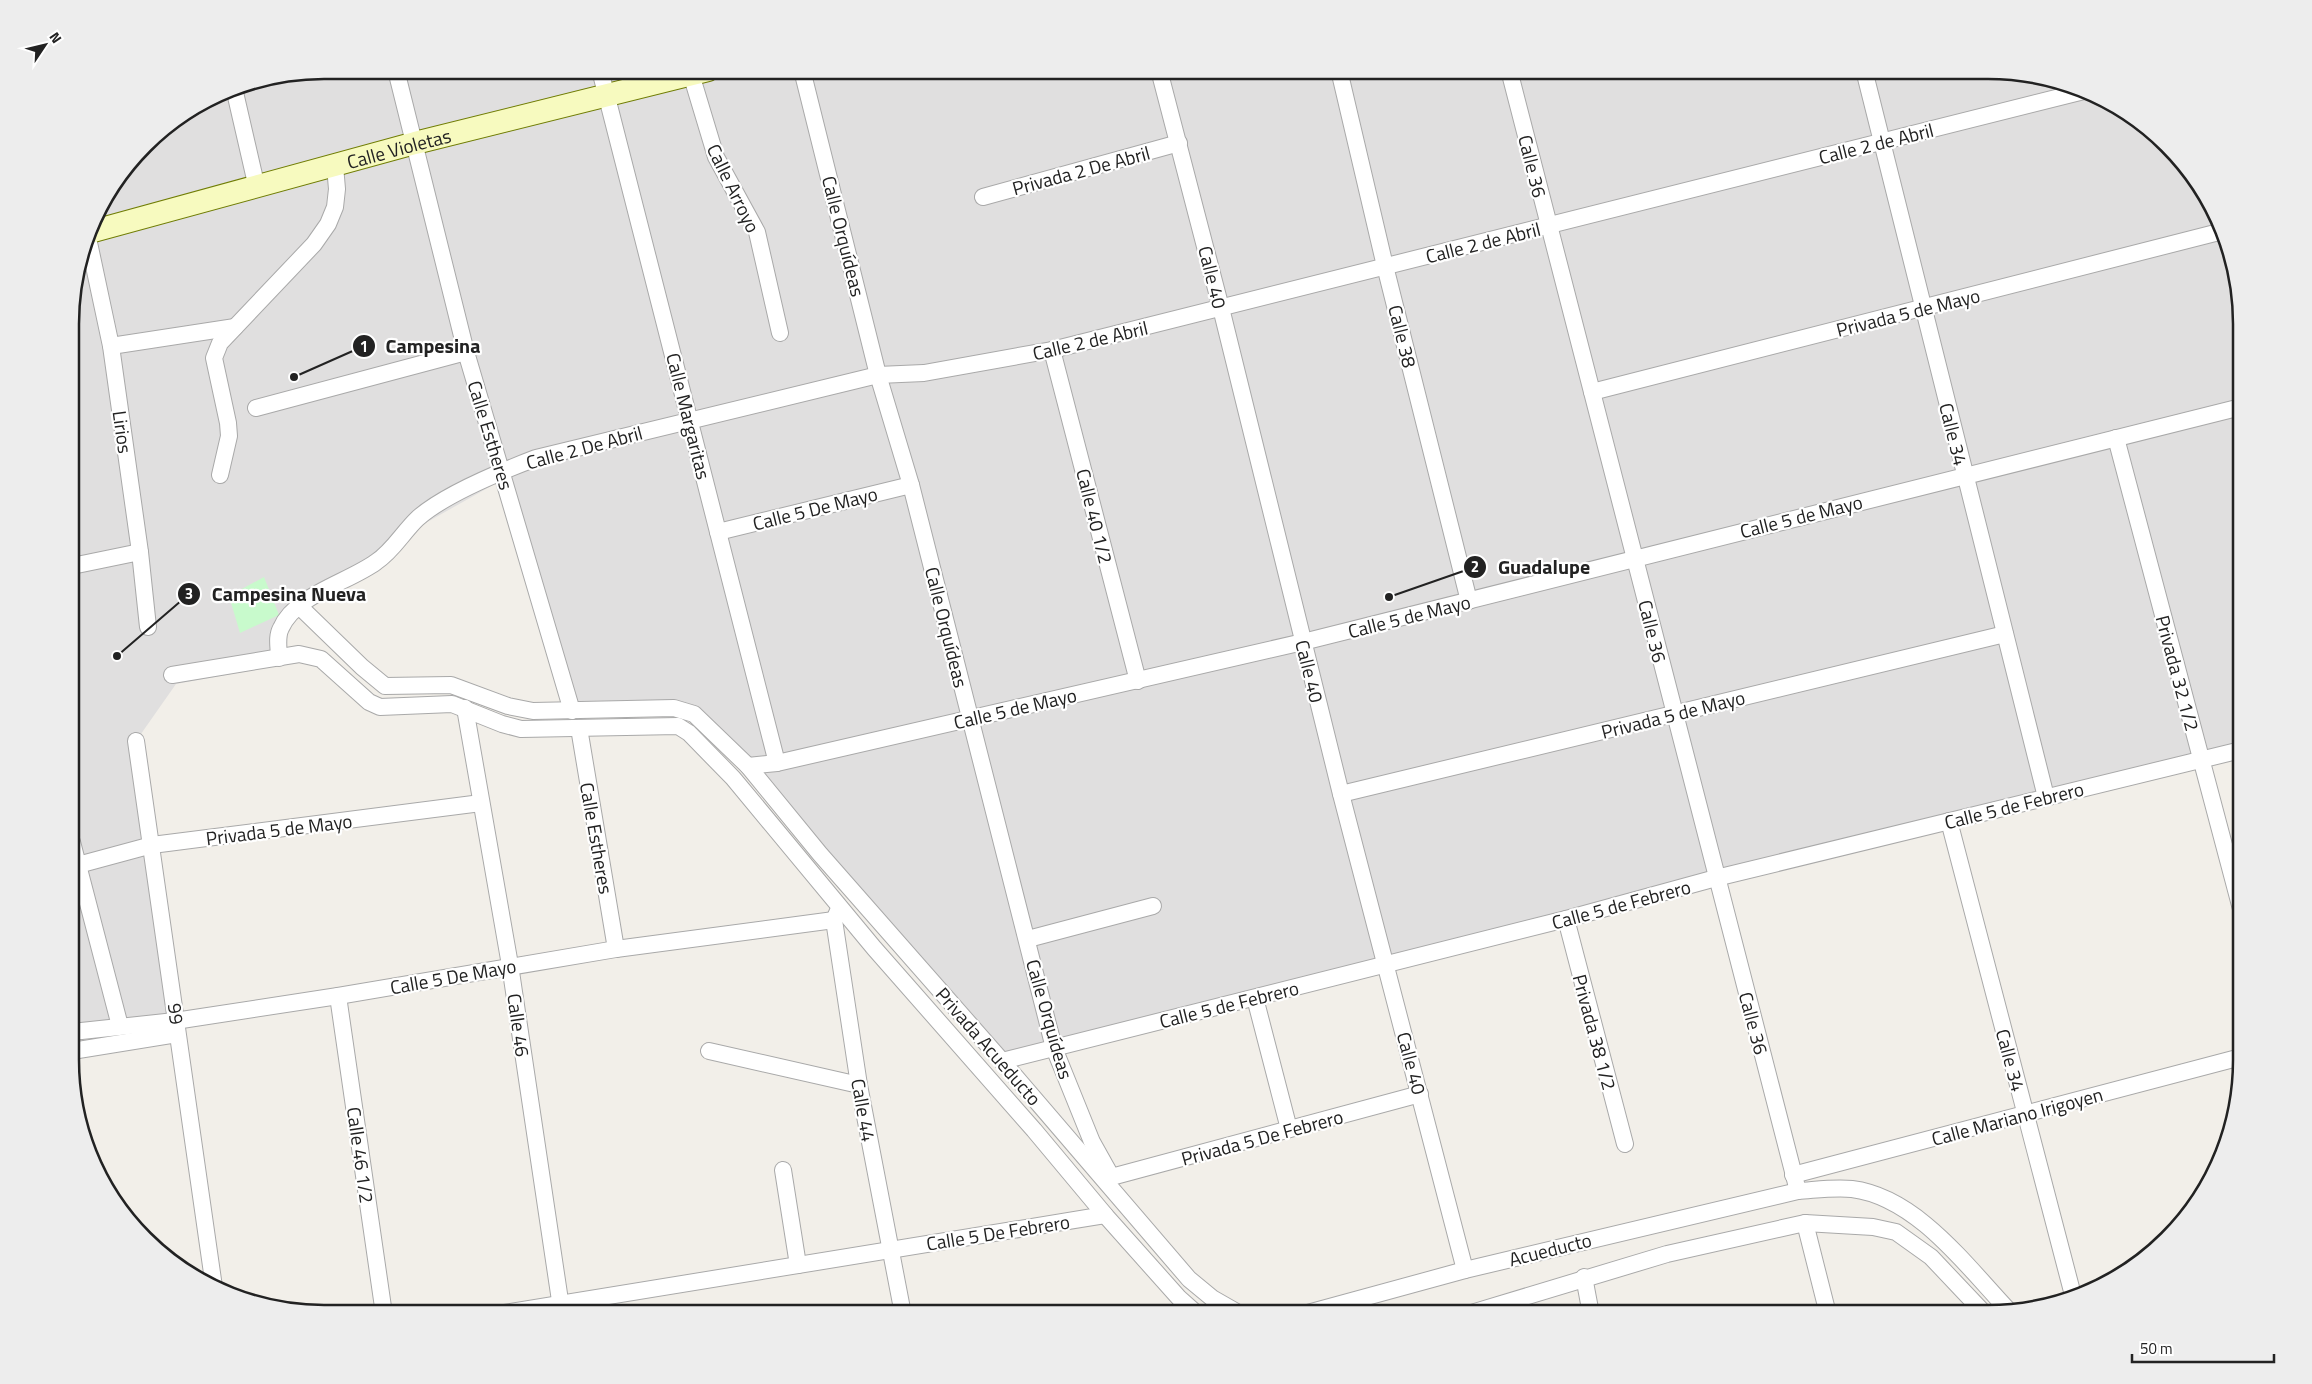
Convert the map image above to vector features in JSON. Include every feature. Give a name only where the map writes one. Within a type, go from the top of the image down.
[{"type":"street","name":"Calle Estheres","points":[[398,79],[466,352],[572,711]]},
{"type":"street","name":"Calle Margaritas","points":[[602,79],[777,762]]},
{"type":"street","name":"Calle Violetas","points":[[97,230],[257,188],[415,143],[671,79]]},
{"type":"street","name":"Calle Arroyo","points":[[701,79],[716,156],[758,232],[780,333]]},
{"type":"street","name":"Calle Orquídeas","points":[[804,79],[878,375],[911,485],[1028,939],[1054,1048],[1108,1178]]},
{"type":"street","name":"Calle 40","points":[[1162,79],[1341,794],[1465,1270]]},
{"type":"street","name":"Calle 38","points":[[1341,79],[1385,266],[1470,600]]},
{"type":"street","name":"Calle 36","points":[[1511,79],[1798,1191]]},
{"type":"street","name":"Calle 34","points":[[1866,79],[1880,142],[2046,798]]},
{"type":"street","name":"Calle 2 de Abril","points":[[878,375],[924,374],[1052,350],[2073,94]]},
{"type":"street","points":[[236,95],[257,188]]},
{"type":"street","name":"Privada 2 De Abril","points":[[983,197],[1179,143]]},
{"type":"street","points":[[220,475],[229,436],[214,358],[220,343],[314,244],[328,224],[335,207],[337,189],[335,166]]},
{"type":"street","name":"Privada 5 de Mayo","points":[[1592,392],[2216,233]]},
{"type":"street","name":"Lirios","points":[[91,250],[111,346],[140,552],[148,627]]},
{"type":"street","points":[[111,346],[235,327]]},
{"type":"street","name":"Calle 40 1/2","points":[[1052,350],[1138,681]]},
{"type":"street","points":[[256,408],[466,352]]},
{"type":"street","name":"Calle 2 De Abril","points":[[298,606],[376,563],[388,553],[420,517],[438,504],[502,470],[536,458],[689,419],[878,375]]},
{"type":"street","name":"Calle 5 de Mayo","points":[[748,766],[777,762],[1303,642],[2233,408]]},
{"type":"street","name":"Privada 32 1/2","points":[[2116,438],[2233,876]]},
{"type":"street","name":"Calle 5 De Mayo","points":[[718,532],[911,485]]},
{"type":"street","points":[[79,565],[140,552]]},
{"type":"street","points":[[172,675],[279,658],[278,637],[281,627],[298,606]]},
{"type":"street","name":"Privada Acueducto","points":[[298,606],[362,667],[385,686],[451,686],[508,706],[533,711],[674,708],[694,714],[748,766],[820,854],[1050,1116],[1108,1178],[1189,1279],[1212,1298],[1224,1305]]},
{"type":"street","name":"Privada 5 de Mayo","points":[[1341,794],[2005,634]]},
{"type":"street","name":"Privada Acueducto","points":[[279,658],[299,654],[321,659],[369,702],[380,708],[452,704],[502,724],[521,729],[678,726],[690,733],[733,778],[837,913],[1034,1130],[1105,1215],[1187,1305]]},
{"type":"street","name":"Calle 46","points":[[465,708],[510,965],[560,1305]]},
{"type":"street","name":"Calle Estheres","points":[[579,728],[616,949]]},
{"type":"street","name":"66","points":[[136,741],[213,1278]]},
{"type":"street","name":"Calle 5 de Febrero","points":[[1002,1061],[1566,919],[1716,878],[2233,752]]},
{"type":"street","name":"Privada 5 de Mayo","points":[[79,865],[152,845],[482,803]]},
{"type":"street","name":"Calle 34","points":[[1949,821],[2072,1290]]},
{"type":"street","points":[[79,869],[120,1026]]},
{"type":"street","points":[[1028,939],[1153,906]]},
{"type":"street","name":"Calle 5 De Mayo","points":[[79,1031],[120,1026],[176,1028],[510,965],[837,913]]},
{"type":"street","name":"Calle 44","points":[[837,913],[859,1085],[901,1305]]},
{"type":"street","name":"Privada 38 1/2","points":[[1566,919],[1625,1144]]},
{"type":"street","name":"Calle 46 1/2","points":[[338,996],[383,1305]]},
{"type":"street","points":[[1255,998],[1289,1129]]},
{"type":"street","points":[[79,1049],[176,1028]]},
{"type":"street","points":[[709,1051],[859,1085]]},
{"type":"street","name":"Calle Mariano Irigoyen","points":[[1793,1175],[2233,1059]]},
{"type":"street","name":"Privada 5 De Febrero","points":[[1108,1178],[1420,1094]]},
{"type":"street","points":[[1034,1130],[1050,1116]]},
{"type":"street","points":[[783,1170],[798,1265]]},
{"type":"street","points":[[1798,1191],[1852,1189],[1883,1198],[1910,1212],[1931,1228],[2003,1305]]},
{"type":"street","name":"Acueducto","points":[[1337,1305],[1465,1270],[1798,1191]]},
{"type":"street","name":"Calle 5 De Febrero","points":[[583,1305],[798,1265],[1105,1215]]},
{"type":"street","points":[[1826,1305],[1805,1223],[1873,1227],[1896,1232],[1931,1257],[1976,1305]]},
{"type":"street","name":"Acueducto","points":[[1496,1305],[1584,1277],[1668,1254],[1805,1223]]},
{"type":"street","points":[[1584,1277],[1589,1305]]},
{"type":"shaded area","points":[[308,79],[2004,79],[2036,83],[2082,97],[2111,112],[2137,129],[2183,175],[2200,201],[2215,230],[2229,276],[2233,308],[2233,752],[1002,1061],[710,730],[674,713],[572,713],[500,481],[422,525],[304,607],[288,628],[286,664],[176,684],[136,741],[175,1021],[79,1031],[79,308],[83,276],[97,230],[112,201],[129,175],[175,129],[201,112],[230,97],[276,83]]},
{"type":"green space","points":[[264,577],[279,615],[240,633],[229,596]]},
{"type":"place","name":"Campesina","points":[[294,377]]},
{"type":"place","name":"Guadalupe","points":[[1389,597]]},
{"type":"place","name":"Campesina Nueva","points":[[117,656]]}]
